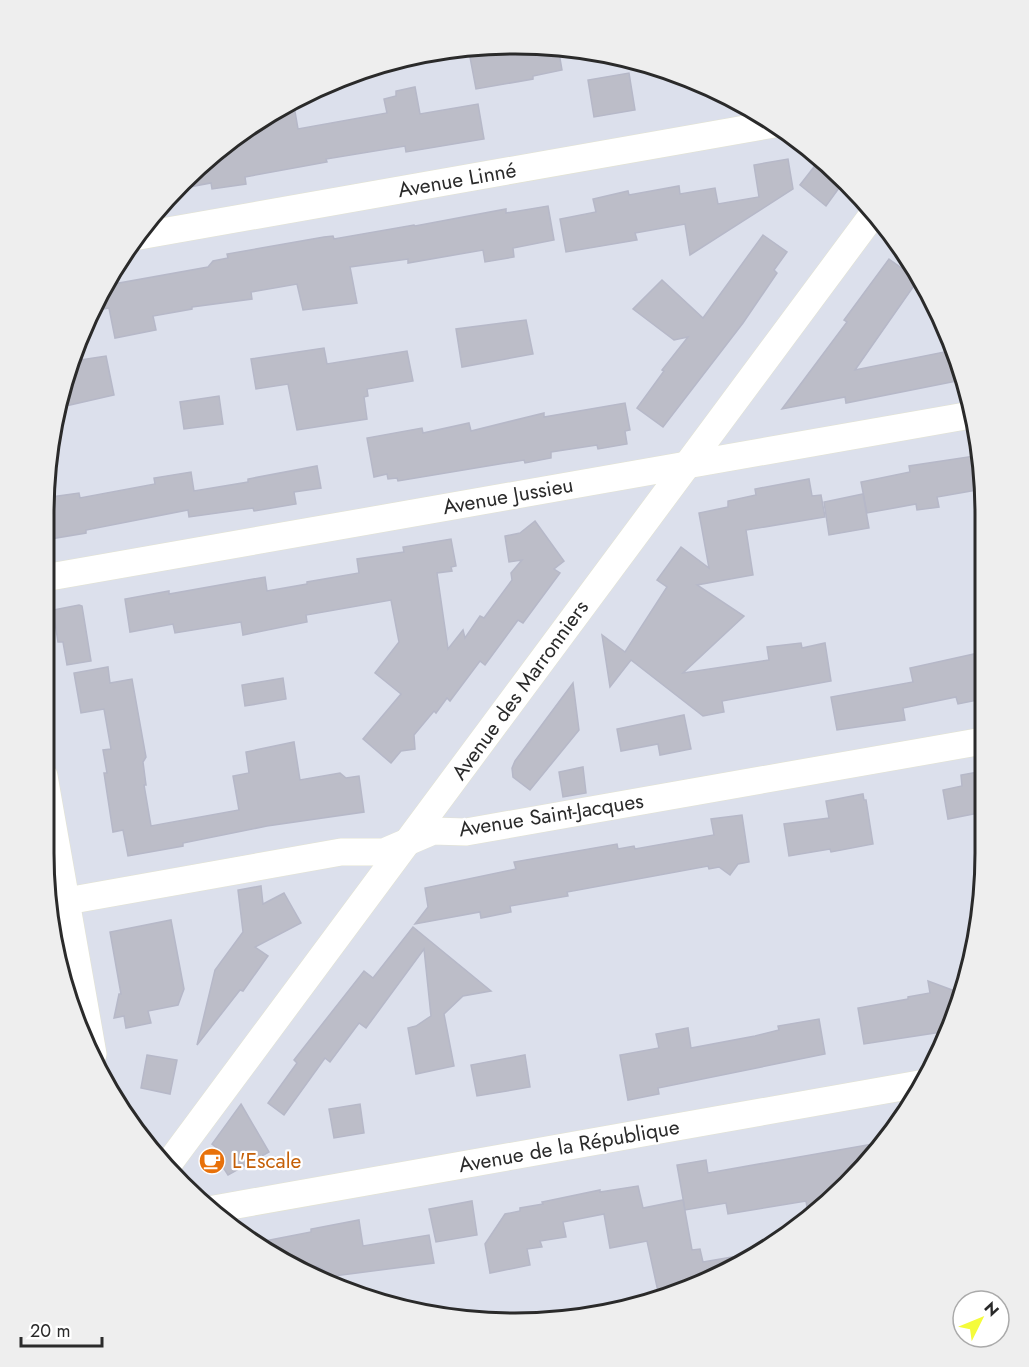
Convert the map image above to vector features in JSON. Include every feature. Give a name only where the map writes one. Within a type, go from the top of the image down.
[{"type":"street","name":"Avenue Linné","points":[[149,234],[761,126]]},
{"type":"street","name":"Avenue des Marronniers","points":[[172,1160],[869,220]]},
{"type":"street","name":"Avenue Jussieu","points":[[54,576],[964,416]]},
{"type":"street","name":"Avenue Saint-Jacques","points":[[58,902],[341,852],[384,852],[433,831],[468,832],[975,742]]},
{"type":"street","points":[[55,872],[58,902],[85,1018]]},
{"type":"street","name":"Avenue de la République","points":[[221,1208],[911,1085]]},
{"type":"building","points":[[514,54],[560,56],[562,70],[533,76],[533,79],[476,89],[470,57]]},
{"type":"building","points":[[629,73],[635,110],[594,117],[588,80]]},
{"type":"building","points":[[415,87],[420,114],[478,104],[484,139],[406,152],[405,146],[326,159],[327,162],[245,177],[246,184],[212,189],[211,183],[192,187],[234,149],[295,110],[298,129],[387,113],[384,99],[396,96],[396,91]]},
{"type":"building","points":[[788,159],[793,189],[690,255],[685,224],[635,233],[637,240],[566,252],[560,219],[596,212],[593,199],[628,191],[629,195],[679,186],[680,194],[715,188],[718,204],[759,197],[754,165]]},
{"type":"building","points":[[815,166],[839,188],[826,206],[800,185]]},
{"type":"building","points":[[548,206],[554,240],[513,248],[514,257],[485,262],[483,250],[408,263],[408,259],[350,267],[357,303],[303,310],[297,284],[251,292],[252,299],[192,307],[192,309],[153,316],[156,330],[115,338],[109,308],[102,309],[116,284],[208,267],[213,261],[228,258],[227,254],[324,237],[333,236],[334,239],[415,226],[506,209],[506,213]]},
{"type":"building","points":[[763,235],[787,252],[774,270],[777,273],[743,323],[663,427],[637,408],[664,371],[662,370],[688,337],[674,340],[633,309],[662,280],[703,318]]},
{"type":"building","points":[[889,259],[904,270],[914,286],[855,370],[945,352],[955,381],[846,403],[845,397],[782,409],[847,322],[844,320]]},
{"type":"building","points":[[526,320],[533,354],[462,367],[456,329]]},
{"type":"building","points":[[324,348],[327,364],[407,351],[413,381],[367,389],[368,396],[364,397],[367,419],[297,430],[288,384],[256,389],[251,359]]},
{"type":"building","points":[[106,356],[114,395],[68,406],[80,360]]},
{"type":"building","points":[[219,396],[223,424],[184,429],[180,402]]},
{"type":"building","points":[[625,403],[630,430],[625,431],[627,444],[598,449],[597,445],[551,452],[551,458],[525,463],[524,460],[398,481],[397,478],[388,479],[387,474],[374,477],[367,438],[422,428],[423,433],[469,423],[471,431],[544,413],[544,417]]},
{"type":"building","points":[[971,456],[974,490],[937,497],[939,507],[917,510],[916,504],[867,513],[861,482],[910,472],[909,466]]},
{"type":"building","points":[[317,466],[321,488],[294,492],[296,504],[254,511],[253,508],[189,517],[188,510],[54,538],[55,496],[79,493],[80,498],[155,484],[154,478],[191,472],[194,491],[248,482],[248,479]]},
{"type":"building","points":[[809,479],[812,496],[821,495],[825,517],[746,530],[753,575],[697,585],[744,616],[683,673],[769,660],[767,647],[801,643],[802,648],[825,643],[831,681],[722,701],[724,712],[703,716],[631,660],[610,687],[602,635],[625,652],[667,587],[657,580],[681,547],[709,568],[699,513],[728,507],[728,501],[756,495],[755,489]]},
{"type":"building","points":[[863,494],[869,528],[829,535],[824,502]]},
{"type":"building","points":[[535,521],[564,561],[554,569],[560,573],[523,623],[518,620],[485,665],[480,661],[450,701],[447,698],[414,735],[415,749],[401,751],[391,763],[363,739],[401,694],[375,673],[399,642],[391,600],[306,615],[307,622],[243,635],[241,622],[175,633],[173,624],[130,632],[125,599],[169,591],[169,594],[265,577],[267,591],[307,584],[307,582],[359,573],[357,559],[404,552],[403,547],[451,539],[456,566],[451,567],[452,571],[437,573],[448,649],[463,630],[465,638],[480,616],[484,618],[512,580],[511,573],[522,560],[509,562],[505,536],[520,533]]},
{"type":"building","points":[[82,606],[91,661],[67,665],[63,642],[58,642],[54,610]]},
{"type":"building","points":[[975,654],[975,701],[958,704],[956,697],[903,708],[905,720],[837,730],[831,697],[913,682],[910,668]]},
{"type":"building","points":[[108,667],[110,683],[132,679],[146,757],[143,762],[146,785],[144,785],[151,826],[239,810],[233,776],[249,773],[246,752],[294,742],[300,780],[340,773],[346,778],[359,776],[364,812],[267,826],[183,843],[183,846],[128,856],[123,830],[113,832],[104,773],[107,773],[103,750],[111,749],[104,709],[81,713],[74,673]]},
{"type":"building","points":[[283,678],[286,699],[245,706],[242,685]]},
{"type":"building","points":[[573,683],[579,730],[530,790],[513,777],[512,768]]},
{"type":"building","points":[[684,715],[691,749],[660,755],[658,744],[621,751],[617,729]]},
{"type":"building","points":[[583,767],[586,793],[563,797],[559,772]]},
{"type":"building","points":[[975,773],[975,814],[948,819],[943,790],[962,786],[961,775]]},
{"type":"building","points":[[863,794],[873,844],[831,852],[830,849],[789,856],[784,824],[829,818],[826,801]]},
{"type":"building","points":[[742,815],[749,862],[738,864],[730,875],[719,867],[709,869],[708,866],[567,892],[568,896],[510,906],[511,912],[481,918],[480,912],[415,924],[428,907],[425,888],[516,869],[514,862],[617,844],[618,849],[634,846],[635,849],[714,835],[711,819]]},
{"type":"building","points":[[261,886],[263,904],[284,893],[301,923],[255,947],[268,956],[243,991],[240,990],[197,1045],[215,970],[243,932],[238,890]]},
{"type":"building","points":[[171,920],[184,989],[178,1005],[148,1011],[151,1023],[126,1028],[124,1016],[114,1018],[119,994],[121,994],[110,932]]},
{"type":"building","points":[[413,927],[491,991],[463,996],[444,1014],[454,1066],[416,1074],[408,1028],[416,1026],[431,1016],[424,949],[366,1028],[359,1023],[330,1062],[325,1058],[284,1115],[268,1103],[297,1063],[294,1060],[364,971],[373,978]]},
{"type":"building","points":[[928,981],[954,991],[938,1032],[864,1044],[858,1008],[930,993]]},
{"type":"building","points":[[819,1019],[825,1054],[658,1088],[659,1094],[628,1100],[620,1055],[659,1048],[656,1034],[688,1028],[691,1048],[755,1036],[779,1030],[778,1026]]},
{"type":"building","points":[[147,1055],[177,1060],[170,1094],[141,1088]]},
{"type":"building","points":[[525,1055],[530,1087],[477,1096],[471,1065]]},
{"type":"building","points":[[241,1104],[269,1152],[228,1175],[219,1161],[218,1149],[212,1144]]},
{"type":"building","points":[[360,1104],[364,1133],[334,1138],[329,1109]]},
{"type":"building","points":[[871,1144],[840,1178],[807,1208],[806,1201],[728,1214],[726,1203],[685,1210],[677,1165],[706,1160],[708,1173]]},
{"type":"building","points":[[638,1186],[643,1208],[683,1200],[692,1250],[700,1249],[703,1262],[735,1256],[691,1278],[658,1290],[647,1241],[610,1248],[604,1214],[563,1222],[566,1237],[540,1241],[542,1247],[527,1249],[530,1265],[490,1273],[485,1244],[505,1214],[520,1211],[520,1208],[543,1204],[542,1202],[600,1190],[600,1192]]},
{"type":"building","points":[[472,1201],[477,1235],[436,1242],[429,1209]]},
{"type":"building","points":[[359,1220],[363,1246],[429,1235],[434,1263],[334,1276],[317,1266],[311,1266],[268,1241],[311,1232],[311,1229]]},
{"type":"place","name":"L'Escale","points":[[212,1161]]}]
